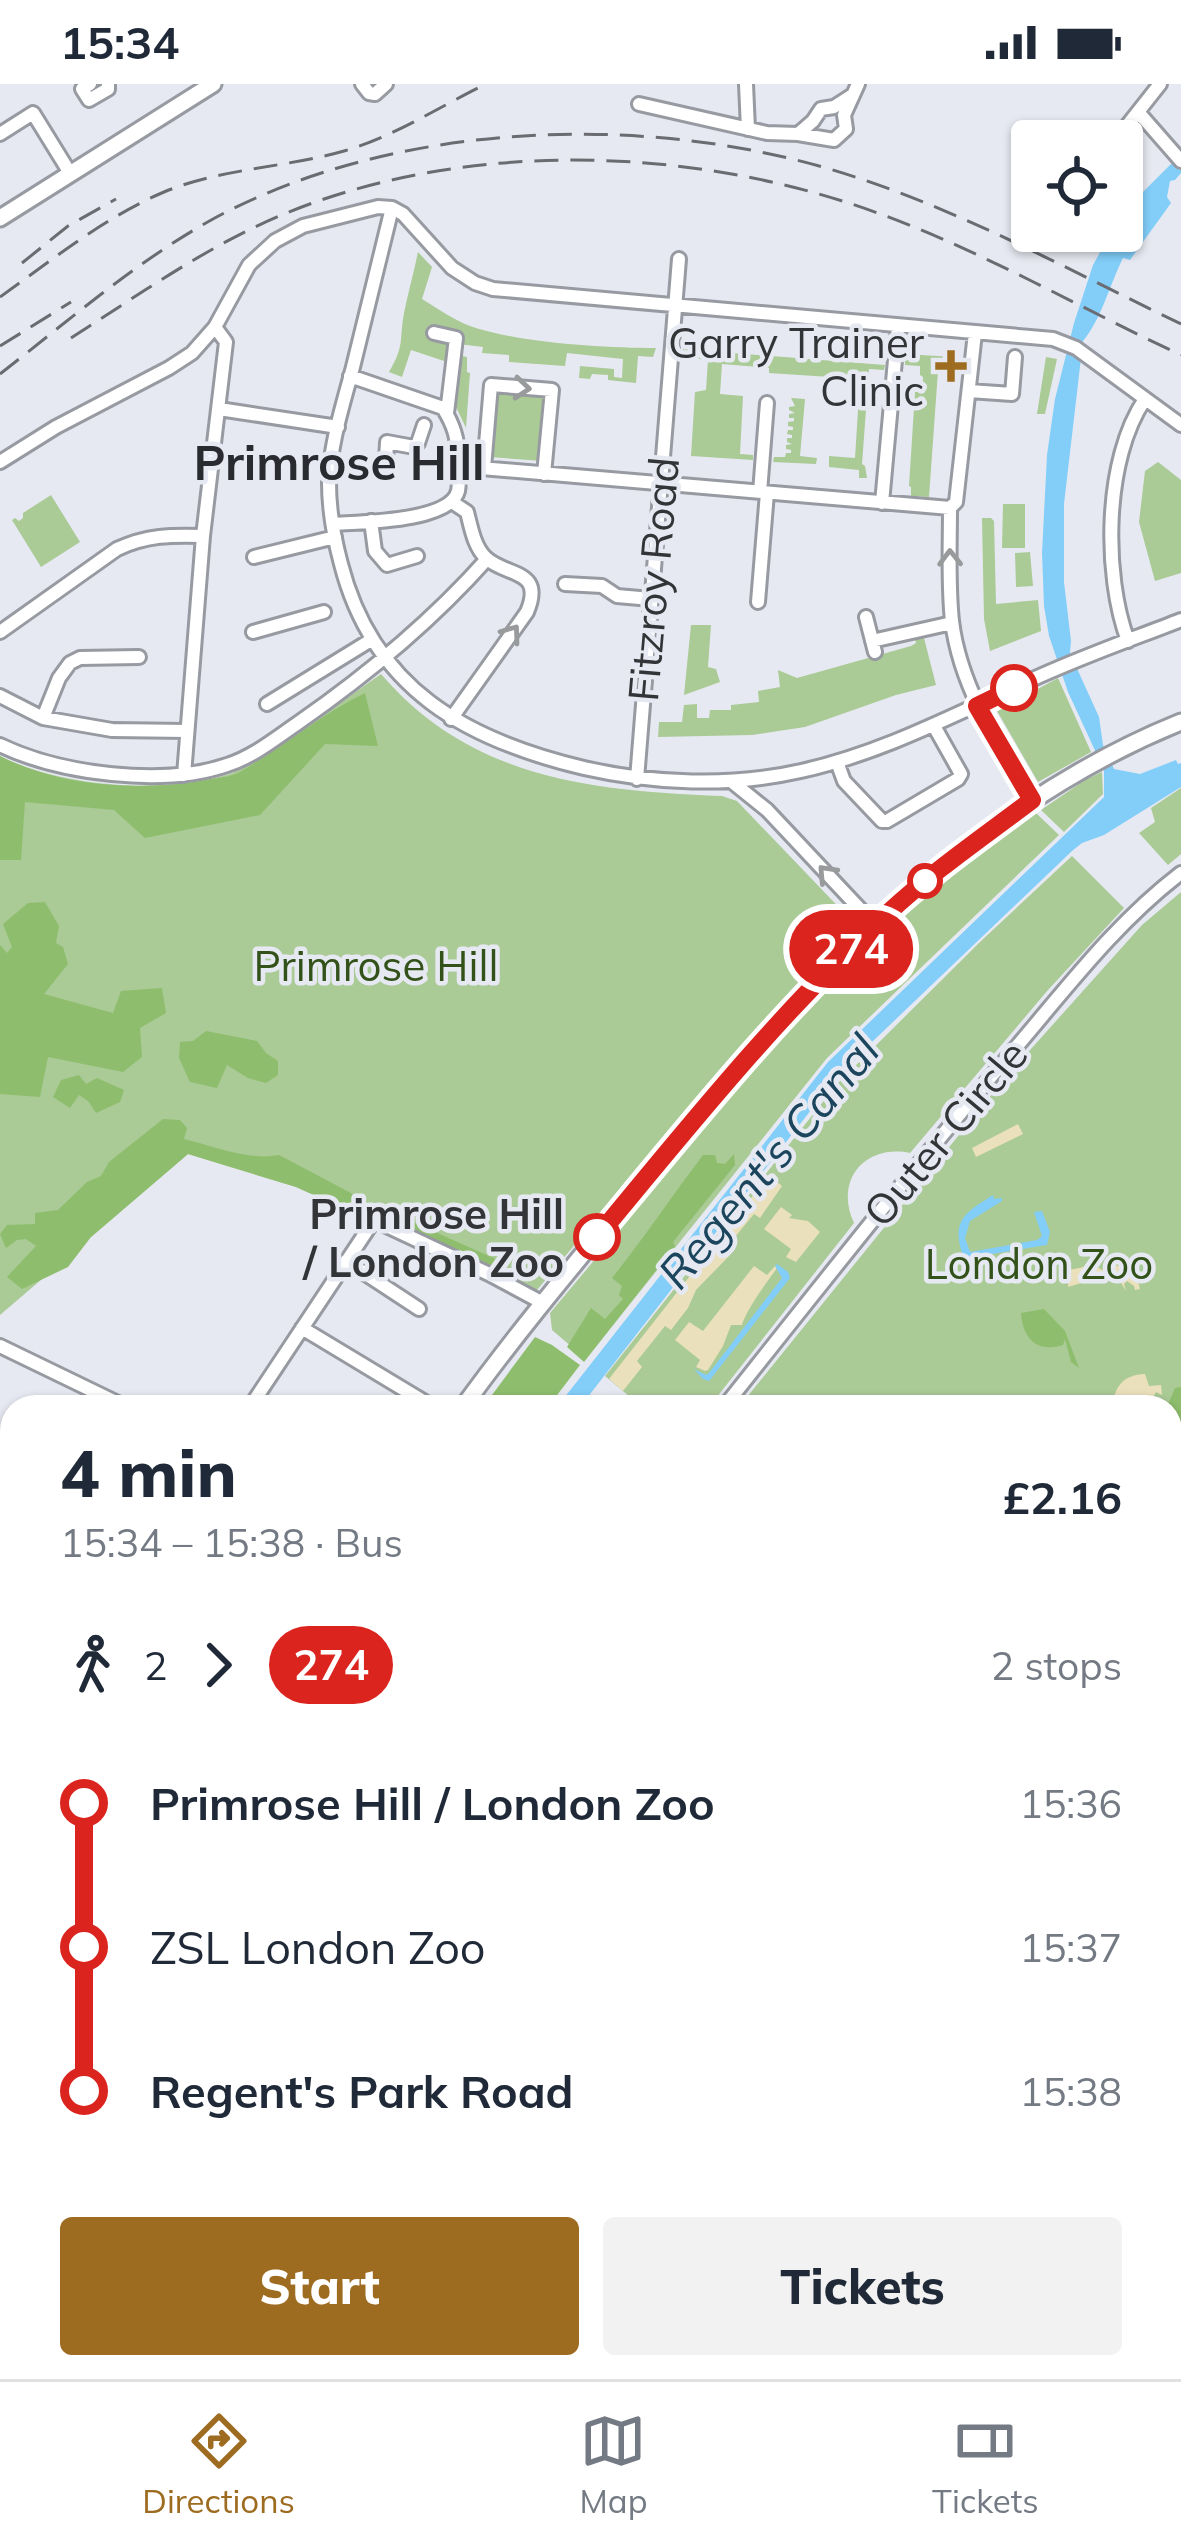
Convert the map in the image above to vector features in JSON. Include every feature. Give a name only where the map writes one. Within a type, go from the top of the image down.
[{"type":"main road","points":[[0,218],[214,84]]},
{"type":"main road","points":[[473,1395],[732,1075],[875,925],[1032,800],[1103,758],[1181,722]]},
{"type":"street","points":[[90,84],[82,89],[89,100],[108,88],[107,84]]},
{"type":"street","points":[[362,84],[369,93],[381,89]]},
{"type":"street","points":[[746,84],[748,129]]},
{"type":"street","points":[[1133,120],[1160,84]]},
{"type":"street","points":[[839,111],[854,90]]},
{"type":"street","points":[[639,104],[748,129],[834,140],[847,123],[839,111],[821,109],[798,134]]},
{"type":"street","points":[[0,134],[33,113],[70,173]]},
{"type":"street","points":[[1139,113],[1178,159]]},
{"type":"street","points":[[813,122],[820,137]]},
{"type":"street","points":[[0,462],[202,345],[249,265],[288,232],[378,207],[392,208],[408,218],[452,268],[485,287],[1063,342],[1181,425]]},
{"type":"street","points":[[392,208],[338,427],[330,472],[334,530],[345,604],[386,658],[451,718],[523,751],[637,779],[760,778],[836,762],[934,726],[1056,668],[1181,620]]},
{"type":"street","name":"Fitzroy Road","points":[[637,779],[679,259]]},
{"type":"street","points":[[184,775],[203,536],[226,342],[215,327]]},
{"type":"street","points":[[883,503],[898,327]]},
{"type":"street","points":[[975,332],[956,502],[950,508],[952,622],[977,706],[1032,800]]},
{"type":"street","points":[[434,333],[456,338],[447,413],[459,445],[455,496],[487,559],[524,577],[531,591],[530,605],[451,718]]},
{"type":"street","points":[[969,391],[1012,394],[1015,357]]},
{"type":"street","points":[[350,376],[428,414],[447,413]]},
{"type":"street","points":[[484,468],[491,385],[552,391],[544,475]]},
{"type":"street","points":[[1128,641],[1114,595],[1113,512],[1125,439],[1145,399]]},
{"type":"street","points":[[758,602],[767,403]]},
{"type":"street","points":[[218,409],[338,427]]},
{"type":"street","points":[[386,461],[388,442],[413,447],[418,443],[428,414]]},
{"type":"street","points":[[458,466],[950,508]]},
{"type":"street","points":[[254,557],[371,520],[439,510],[455,496]]},
{"type":"street","points":[[371,520],[374,550],[387,565],[417,556]]},
{"type":"street","points":[[0,632],[138,539],[203,536]]},
{"type":"street","points":[[0,746],[72,770],[184,775],[223,767],[249,755],[346,690],[386,658],[487,559]]},
{"type":"street","points":[[566,584],[602,586],[616,596],[651,599]]},
{"type":"street","points":[[253,632],[324,612]]},
{"type":"street","points":[[866,617],[873,647],[952,622]]},
{"type":"street","points":[[267,704],[371,640]]},
{"type":"street","points":[[44,718],[70,663],[80,658],[139,657]]},
{"type":"street","points":[[0,696],[44,718],[112,730],[187,730]]},
{"type":"street","points":[[836,762],[844,781],[887,821],[961,774],[934,726]]},
{"type":"street","points":[[760,778],[767,810]]},
{"type":"street","points":[[730,780],[767,810],[875,925]]},
{"type":"street","name":"Outer Circle","points":[[734,1395],[892,1195],[1101,948],[1181,872]]},
{"type":"street","points":[[258,1395],[374,1220],[543,1304]]},
{"type":"street","points":[[346,1261],[419,1309]]},
{"type":"street","points":[[302,1328],[413,1395]]},
{"type":"street","points":[[0,1346],[101,1395]]},
{"type":"green space","points":[[418,252],[432,267],[422,299],[464,323],[537,340],[656,348],[653,357],[638,356],[636,383],[608,380],[608,375],[579,378],[580,366],[614,369],[614,377],[622,378],[623,359],[567,353],[565,366],[509,362],[509,355],[482,353],[483,347],[459,344],[457,355],[467,357],[470,373],[466,428],[447,388],[450,363],[411,350],[402,377],[389,372],[399,349]]},
{"type":"green space","points":[[683,349],[885,365],[884,370],[869,369],[862,464],[867,478],[859,478],[859,470],[829,467],[829,456],[855,458],[860,379],[769,373],[769,368],[722,364],[720,394],[743,396],[740,454],[753,455],[753,460],[691,456],[695,392],[706,390],[708,360],[683,357]]},
{"type":"green space","points":[[905,354],[954,357],[938,371],[929,497],[911,496],[909,486],[915,392],[921,392],[917,387],[923,377],[920,366],[905,365]]},
{"type":"green space","points":[[1046,357],[1057,359],[1045,414],[1037,414]]},
{"type":"green space","points":[[495,390],[548,394],[542,461],[489,457]]},
{"type":"green space","points":[[791,398],[805,399],[800,456],[817,458],[816,464],[773,462],[774,457],[791,453],[786,445],[792,444],[787,442],[792,438],[788,430],[793,430],[788,422],[794,421],[789,414],[795,413],[789,410],[795,406]]},
{"type":"green space","points":[[1158,462],[1181,480],[1181,573],[1155,581],[1139,522],[1145,471]]},
{"type":"green space","points":[[51,495],[80,542],[41,567],[12,520],[19,521],[23,513]]},
{"type":"green space","points":[[1003,504],[1025,504],[1025,548],[1002,548]]},
{"type":"green space","points":[[982,518],[994,521],[996,604],[1038,600],[1041,631],[990,651],[984,619]]},
{"type":"green space","points":[[1030,552],[1033,586],[1016,587],[1015,553]]},
{"type":"green space","points":[[691,625],[711,625],[708,667],[716,669],[720,682],[684,695]]},
{"type":"green space","points":[[923,634],[936,685],[805,727],[752,735],[658,737],[659,722],[682,722],[684,705],[697,704],[697,718],[709,718],[710,710],[759,702],[758,691],[780,687],[778,670],[797,678],[911,646],[916,643],[914,635]]},
{"type":"green space","name":"Primrose Hill","points":[[381,674],[416,709],[454,737],[536,772],[627,790],[737,801],[851,920],[853,930],[712,1080],[537,1290],[372,1213],[367,1219],[296,1187],[188,1154],[0,1315],[0,756],[81,781],[142,786],[200,781],[242,768]]},
{"type":"green space","points":[[1058,678],[1091,752],[1038,782],[997,711]]},
{"type":"green space","points":[[365,693],[378,746],[325,744],[260,815],[145,838],[114,810],[25,802],[21,860],[0,860],[0,756],[50,775],[104,784],[158,785],[225,777]]},
{"type":"green space","points":[[1102,772],[1103,794],[1064,832],[1041,810],[1085,780]]},
{"type":"green space","points":[[1181,788],[1181,854],[1168,865],[1139,833],[1155,822],[1151,808]]},
{"type":"green space","points":[[1036,813],[1059,835],[827,1058],[586,1359],[552,1330],[550,1313],[791,1028],[915,905]]},
{"type":"green space","name":"London Zoo","points":[[1072,856],[1124,908],[910,1153],[879,1154],[858,1168],[848,1193],[854,1223],[718,1395],[628,1395],[605,1376],[838,1083]]},
{"type":"green space","name":"London Zoo","points":[[1181,892],[1181,1395],[749,1395],[1005,1078],[1142,925]]},
{"type":"green space","points":[[45,902],[59,926],[56,943],[63,947],[68,964],[44,994],[113,1013],[121,991],[162,988],[166,1013],[140,1028],[142,1057],[123,1072],[48,1057],[40,1097],[0,1094],[0,945],[7,953],[12,947],[3,924],[28,903]]},
{"type":"green space","points":[[206,1031],[257,1041],[278,1061],[278,1075],[266,1083],[227,1065],[217,1088],[190,1082],[179,1058],[180,1042],[193,1041]]},
{"type":"green space","points":[[79,1075],[86,1084],[97,1078],[124,1090],[120,1102],[96,1113],[79,1095],[70,1108],[53,1097],[61,1080]]},
{"type":"green space","points":[[163,1119],[180,1120],[187,1128],[184,1139],[243,1154],[279,1155],[366,1201],[502,1262],[498,1272],[372,1213],[367,1219],[296,1187],[188,1154],[91,1237],[68,1267],[22,1289],[7,1277],[36,1246],[26,1239],[6,1248],[0,1234],[7,1225],[35,1224],[35,1213],[58,1210]]},
{"type":"green space","points":[[734,1154],[735,1165],[584,1362],[567,1347],[591,1308],[605,1319],[623,1299],[619,1295],[622,1286],[612,1278],[703,1155],[715,1155],[717,1163],[725,1164]]},
{"type":"green space","points":[[1044,1309],[1065,1331],[1079,1368],[1071,1362],[1065,1339],[1063,1345],[1046,1347],[1028,1337],[1021,1313]]},
{"type":"green space","points":[[535,1337],[580,1365],[557,1395],[492,1395]]},
{"type":"sand","points":[[1018,1124],[1023,1134],[976,1157],[972,1148]]},
{"type":"sand","points":[[769,1175],[782,1186],[760,1218],[754,1214],[725,1249],[730,1255],[696,1290],[671,1330],[665,1326],[637,1361],[642,1367],[623,1391],[609,1379]]},
{"type":"sand","points":[[781,1207],[792,1215],[789,1218],[808,1221],[820,1232],[796,1262],[786,1257],[791,1249],[764,1229]]},
{"type":"sand","points":[[1094,1265],[1102,1270],[1111,1265],[1134,1267],[1140,1289],[1127,1281],[1126,1291],[1121,1276],[1115,1275],[1114,1283],[1096,1273],[1068,1287],[1069,1270]]},
{"type":"sand","points":[[754,1266],[767,1275],[777,1268],[742,1325],[731,1325],[708,1370],[696,1367],[700,1360],[675,1340],[689,1322],[703,1331]]},
{"type":"sand","points":[[1145,1374],[1149,1386],[1161,1385],[1162,1395],[1115,1395],[1131,1377]]},
{"type":"water","points":[[1181,154],[1181,173],[1170,181],[1167,197],[1171,203],[1143,242],[1143,192]]},
{"type":"water","name":"Regent's Canal","points":[[1100,252],[1136,252],[1130,260],[1123,258],[1083,341],[1064,504],[1070,653],[1099,717],[1103,745],[1114,769],[1140,774],[1176,760],[1181,763],[1181,787],[1072,851],[872,1042],[825,1092],[589,1395],[566,1395],[828,1062],[1104,797],[1104,770],[1068,692],[1049,636],[1042,553],[1055,399]]},
{"type":"water","points":[[993,1195],[1002,1201],[970,1221],[965,1238],[970,1252],[1037,1240],[1042,1236],[1034,1212],[1042,1211],[1050,1232],[1047,1245],[972,1261],[963,1256],[959,1233],[963,1218]]},
{"type":"water","points":[[777,1264],[790,1278],[709,1381],[703,1379],[694,1369],[709,1373],[782,1278]]},
{"type":"railway","points":[[0,297],[100,226],[164,192],[363,145],[486,84]]},
{"type":"railway","points":[[0,374],[157,253],[213,219],[286,185],[364,161],[447,144],[531,136],[616,135],[700,142],[781,156],[858,178],[981,227],[1181,324]]},
{"type":"railway","points":[[71,338],[256,226],[355,189],[429,172],[583,160],[738,175],[883,215],[996,264],[1181,355]]},
{"type":"railway","points":[[22,263],[68,226],[116,199]]},
{"type":"railway","points":[[0,346],[71,302]]},
{"type":"bus line","name":"274","points":[[597,1237],[732,1075],[860,939],[926,880],[1032,800],[977,706],[1014,688]]},
{"type":"place","name":"Garry Trainer Clinic","points":[[951,366]]},
{"type":"place","name":"Primrose Hill / London Zoo","points":[[597,1237]]},
{"type":"district","name":"Primrose Hill","points":[[339,462]]}]
